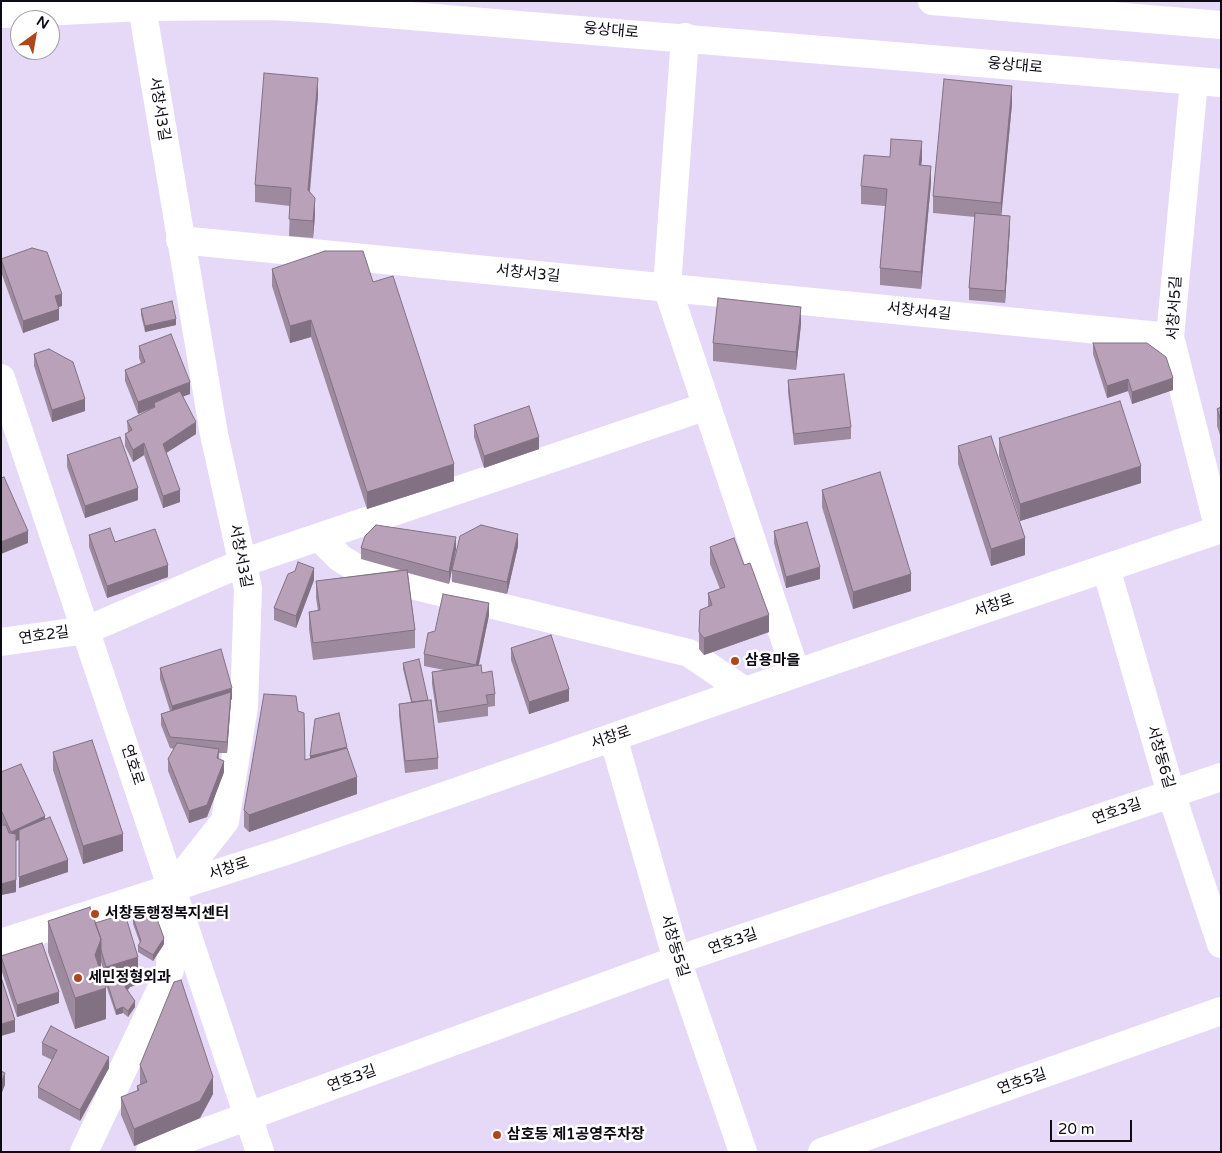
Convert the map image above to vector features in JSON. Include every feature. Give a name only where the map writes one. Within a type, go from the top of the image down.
[{"type":"street","points":[[932,1],[1221,25]]},
{"type":"street","name":"웅상대로","points":[[1,14],[142,7],[272,6],[326,9],[685,37],[1221,83]]},
{"type":"street","name":"서창서3길","points":[[142,7],[214,434],[248,588],[244,706],[225,821],[173,887]]},
{"type":"street","points":[[685,37],[668,287],[796,673]]},
{"type":"street","name":"서창서5길","points":[[1194,81],[1170,337],[1220,530]]},
{"type":"street","name":"서창서3길","points":[[180,240],[668,287]]},
{"type":"street","name":"서창서4길","points":[[668,287],[1170,337]]},
{"type":"street","name":"연호로","points":[[1,378],[173,887],[260,1152]]},
{"type":"street","name":"연호2길","points":[[1,642],[87,630],[242,563],[707,406]]},
{"type":"street","name":"서창로","points":[[1,943],[283,852],[796,673],[1220,530]]},
{"type":"street","points":[[319,537],[340,558],[366,574],[689,653],[745,691]]},
{"type":"street","name":"서창동6길","points":[[1106,568],[1171,793],[1221,944]]},
{"type":"street","name":"서창동5길","points":[[613,737],[677,960],[743,1152]]},
{"type":"street","name":"연호3길","points":[[150,1152],[677,960],[1221,777]]},
{"type":"street","points":[[84,1152],[170,970],[173,887]]},
{"type":"street","name":"연호5길","points":[[822,1152],[1221,1011]]},
{"type":"building","points":[[264,73],[318,78],[308,190],[315,198],[313,221],[289,219],[291,188],[255,185]]},
{"type":"building","points":[[944,79],[1012,86],[1001,203],[933,196]]},
{"type":"building","points":[[891,139],[922,141],[919,165],[931,166],[921,272],[880,268],[887,189],[861,186],[864,155],[890,157]]},
{"type":"building","points":[[975,213],[1010,216],[1005,291],[969,288]]},
{"type":"building","points":[[32,248],[47,252],[62,294],[55,296],[59,309],[23,321],[1,259]]},
{"type":"building","points":[[325,251],[363,251],[373,282],[393,276],[454,464],[367,492],[311,320],[290,326],[272,269]]},
{"type":"building","points":[[718,298],[801,307],[796,352],[713,343]]},
{"type":"building","points":[[172,301],[176,319],[145,326],[141,309]]},
{"type":"building","points":[[171,334],[190,382],[138,402],[125,370],[145,362],[139,346]]},
{"type":"building","points":[[1093,343],[1147,343],[1166,357],[1173,378],[1132,392],[1128,379],[1107,386]]},
{"type":"building","points":[[49,349],[73,362],[85,399],[52,410],[34,354]]},
{"type":"building","points":[[844,374],[851,427],[794,434],[788,380]]},
{"type":"building","points":[[180,391],[196,422],[163,444],[180,490],[163,496],[144,443],[133,450],[125,434],[132,430],[127,421],[155,407],[154,403]]},
{"type":"building","points":[[1120,401],[1141,466],[1020,504],[999,438]]},
{"type":"building","points":[[529,406],[539,437],[484,456],[474,425]]},
{"type":"building","points":[[1221,407],[1221,421],[1217,409]]},
{"type":"building","points":[[991,436],[1025,538],[991,549],[958,446]]},
{"type":"building","points":[[120,437],[138,488],[85,506],[67,455]]},
{"type":"building","points":[[880,472],[911,574],[853,592],[822,490]]},
{"type":"building","points":[[4,477],[28,531],[1,542],[1,478]]},
{"type":"building","points":[[807,522],[820,567],[786,577],[774,531]]},
{"type":"building","points":[[376,525],[456,537],[449,572],[361,548],[365,536]]},
{"type":"building","points":[[481,525],[518,534],[507,582],[452,570],[460,536]]},
{"type":"building","points":[[110,528],[115,542],[155,529],[168,565],[107,586],[89,535]]},
{"type":"building","points":[[734,538],[744,565],[750,563],[769,615],[704,638],[699,632],[700,610],[712,605],[708,593],[725,587],[710,547]]},
{"type":"building","points":[[298,562],[314,568],[296,616],[274,608],[288,574],[295,571]]},
{"type":"building","points":[[407,570],[415,630],[313,643],[309,612],[320,610],[316,581]]},
{"type":"building","points":[[443,594],[489,603],[476,665],[424,654],[428,633],[435,631]]},
{"type":"building","points":[[551,635],[569,689],[529,702],[511,648]]},
{"type":"building","points":[[221,649],[232,688],[172,706],[160,668]]},
{"type":"building","points":[[419,659],[428,700],[412,702],[403,663]]},
{"type":"building","points":[[481,665],[482,673],[492,671],[495,694],[486,695],[488,704],[438,712],[432,672]]},
{"type":"building","points":[[231,692],[227,742],[170,737],[161,714]]},
{"type":"building","points":[[264,694],[296,696],[298,711],[304,713],[305,760],[347,748],[357,777],[249,815],[244,810]]},
{"type":"building","points":[[431,700],[438,758],[405,761],[399,704]]},
{"type":"building","points":[[339,713],[347,747],[310,756],[315,719]]},
{"type":"building","points":[[92,740],[123,834],[83,846],[53,752]]},
{"type":"building","points":[[177,743],[219,749],[217,758],[224,761],[207,805],[189,811],[168,759]]},
{"type":"building","points":[[21,764],[45,816],[11,832],[1,810],[1,772]]},
{"type":"building","points":[[50,817],[68,860],[19,877],[19,830]]},
{"type":"building","points":[[1,825],[6,825],[9,833],[16,834],[16,880],[1,884]]},
{"type":"building","points":[[90,907],[101,939],[95,955],[106,988],[75,998],[48,921]]},
{"type":"building","points":[[154,911],[164,938],[153,955],[138,946],[141,941],[133,918]]},
{"type":"building","points":[[125,914],[138,957],[106,967],[101,950],[101,939],[95,923]]},
{"type":"building","points":[[42,943],[59,992],[17,1005],[1,956]]},
{"type":"building","points":[[136,970],[139,978],[130,981],[125,987],[135,1001],[128,1011],[123,1007],[116,1010],[106,979]]},
{"type":"building","points":[[1,977],[15,1020],[1,1024]]},
{"type":"building","points":[[181,980],[213,1077],[200,1101],[134,1129],[121,1097],[139,1090],[137,1086],[147,1082],[140,1065],[174,982]]},
{"type":"building","points":[[51,1026],[109,1057],[80,1110],[38,1087],[57,1050],[42,1043]]},
{"type":"building","points":[[1,1071],[5,1073],[1,1083]]},
{"type":"place","name":"삼용마을","points":[[735,661]]},
{"type":"place","name":"서창동행정복지센터","points":[[95,914]]},
{"type":"place","name":"세민정형외과","points":[[78,978]]},
{"type":"place","name":"삼호동 제1공영주차장","points":[[497,1135]]}]
